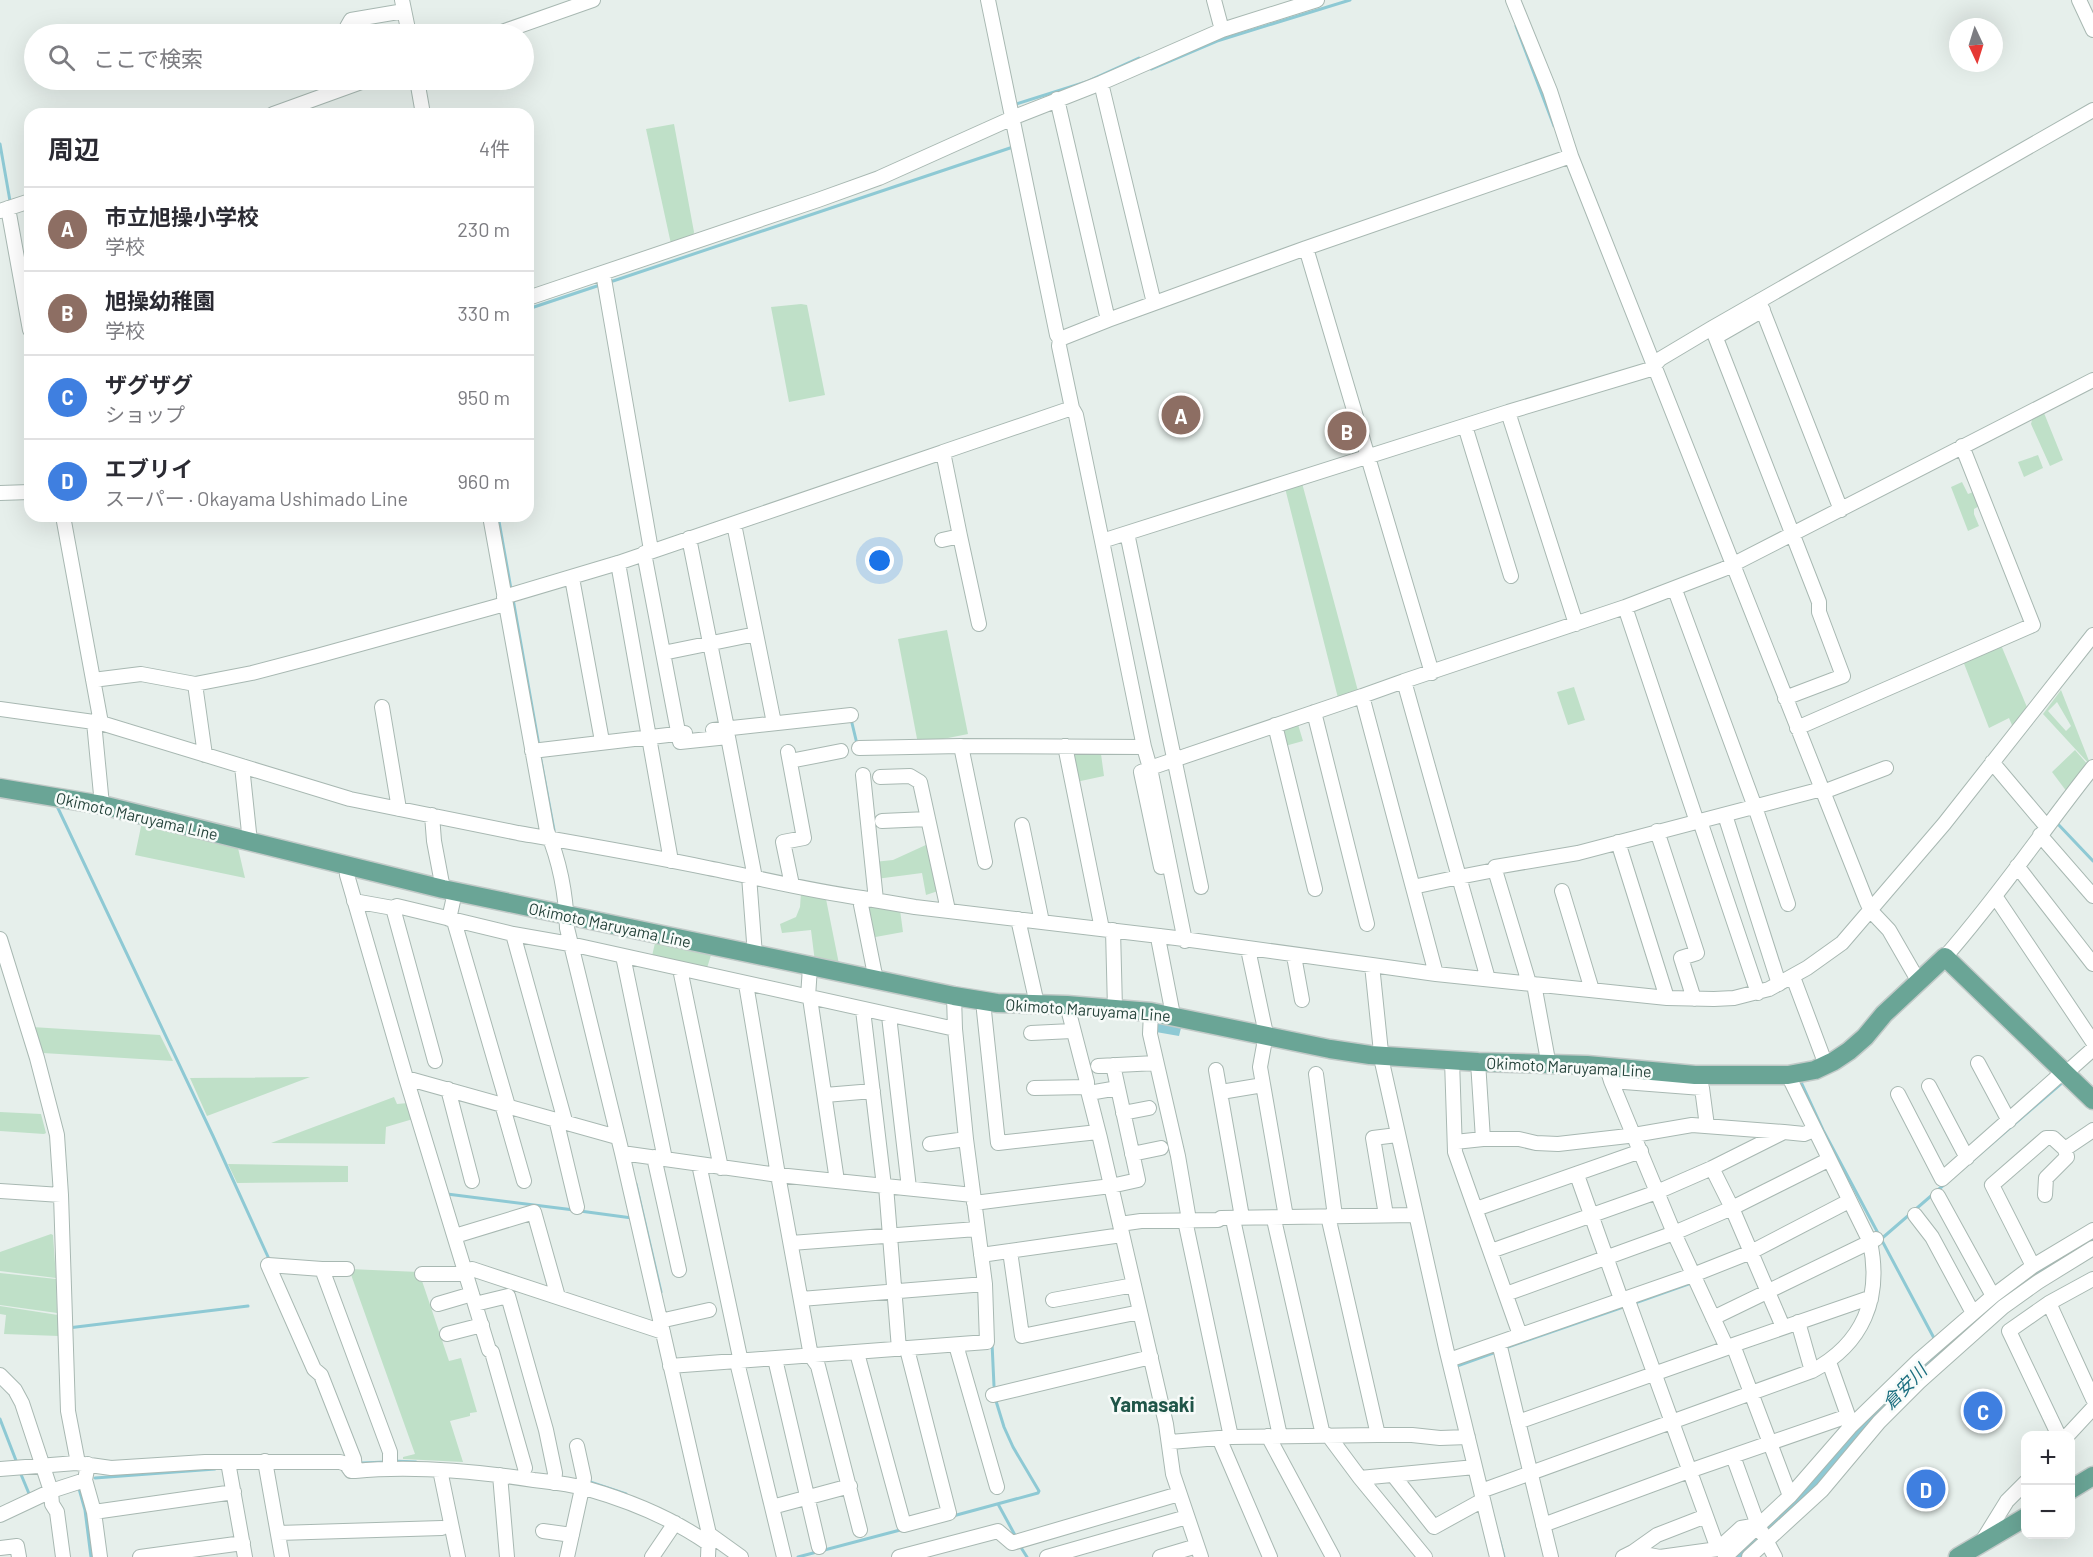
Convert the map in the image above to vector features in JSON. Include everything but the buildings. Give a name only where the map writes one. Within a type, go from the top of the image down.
[{"type":"main road","name":"Okimoto Maruyama Line","points":[[0,788],[102,805],[250,842],[451,906],[567,916],[755,955],[810,971],[876,980],[984,1006],[1036,1004],[1068,1010],[1115,1009],[1150,1016],[1173,1015],[1265,1038],[1382,1059],[1479,1066],[1587,1065],[1609,1075],[1788,1076],[1815,1070],[1849,1051],[1865,1037],[1884,1014],[1945,957]]},
{"type":"main road","points":[[1945,957],[2093,1100]]},
{"type":"main road","points":[[2075,1485],[2093,1476]]},
{"type":"main road","points":[[1958,1557],[2021,1519]]},
{"type":"street","points":[[525,24],[593,0]]},
{"type":"street","points":[[988,0],[1057,335],[1060,339],[1059,346],[1072,408],[1076,416],[1150,768]]},
{"type":"street","points":[[1214,0],[1222,30]]},
{"type":"street","points":[[534,296],[879,178],[1012,118],[1101,83],[1222,30],[1317,0]]},
{"type":"street","points":[[1514,0],[1550,91],[1568,157],[1797,728],[1819,790],[1871,911],[1889,930],[1919,982]]},
{"type":"street","points":[[2079,0],[2093,30]]},
{"type":"street","points":[[349,24],[351,20],[403,6],[407,24]]},
{"type":"street","points":[[1101,83],[1154,303]]},
{"type":"street","points":[[289,108],[336,90]]},
{"type":"street","points":[[419,90],[422,108]]},
{"type":"street","points":[[1057,99],[1108,320]]},
{"type":"street","points":[[1102,541],[1366,454],[1651,368],[1660,359],[1761,306],[2093,110]]},
{"type":"street","points":[[1060,339],[1154,303],[1307,252],[1568,157]]},
{"type":"street","points":[[24,203],[4,210],[24,302]]},
{"type":"street","points":[[1307,252],[1432,673]]},
{"type":"street","points":[[603,273],[678,736],[680,742],[729,737],[751,879],[755,955]]},
{"type":"street","points":[[1761,306],[1841,510]]},
{"type":"street","points":[[1714,332],[1795,536],[1819,602],[1819,612],[1843,676],[1785,698]]},
{"type":"street","points":[[1180,939],[1140,772],[1175,757],[1675,590],[1795,536],[2093,380]]},
{"type":"street","points":[[93,680],[141,674],[195,684],[252,673],[317,656],[572,581],[647,552],[734,527],[806,497],[944,455],[1072,408]]},
{"type":"street","points":[[1508,412],[1576,624]]},
{"type":"street","points":[[1465,426],[1511,576]]},
{"type":"street","points":[[1797,728],[2033,625],[1963,450]]},
{"type":"street","points":[[944,455],[978,624]]},
{"type":"street","points":[[0,493],[24,492]]},
{"type":"street","points":[[64,522],[93,680],[102,805]]},
{"type":"street","points":[[491,522],[537,750],[547,831],[559,861],[570,944],[617,1137],[626,1153],[674,1366],[708,1545]]},
{"type":"street","points":[[734,527],[774,723]]},
{"type":"street","points":[[1127,533],[1201,887]]},
{"type":"street","points":[[942,540],[960,536]]},
{"type":"street","points":[[689,541],[727,728]]},
{"type":"street","points":[[618,565],[671,861]]},
{"type":"street","points":[[572,581],[602,741]]},
{"type":"street","points":[[1675,590],[1788,904]]},
{"type":"street","points":[[1625,607],[1758,993]]},
{"type":"street","points":[[663,653],[756,634]]},
{"type":"street","points":[[0,709],[95,724],[205,755],[242,769],[350,799],[432,818],[539,835],[865,901],[948,910],[1019,922],[1042,922],[1159,939],[1180,939],[1372,968],[1667,998],[1734,998],[1758,993],[1794,979],[1842,943],[1994,764],[2093,635]]},
{"type":"street","points":[[1404,681],[1488,979]]},
{"type":"street","points":[[195,684],[205,755]]},
{"type":"street","points":[[1362,696],[1436,974]]},
{"type":"street","points":[[382,707],[399,809]]},
{"type":"street","points":[[1314,712],[1367,924]]},
{"type":"street","points":[[537,750],[851,715]]},
{"type":"street","points":[[1275,725],[1315,889]]},
{"type":"street","points":[[859,748],[1144,747]]},
{"type":"street","points":[[962,749],[986,862]]},
{"type":"street","points":[[1066,749],[1110,932],[1115,1009]]},
{"type":"street","points":[[792,885],[783,842],[804,838],[789,756],[841,751]]},
{"type":"street","points":[[1994,764],[2043,835],[2093,896]]},
{"type":"street","points":[[1945,957],[1997,898],[2093,767]]},
{"type":"street","points":[[1413,887],[1495,870],[1495,867],[1578,853],[1819,790],[1886,768]]},
{"type":"street","points":[[242,769],[250,842]]},
{"type":"street","points":[[863,775],[865,901],[876,980]]},
{"type":"street","points":[[880,777],[910,776],[920,782],[948,910]]},
{"type":"street","points":[[1725,815],[1779,984]]},
{"type":"street","points":[[432,818],[451,906],[507,1103],[524,1181]]},
{"type":"street","points":[[882,821],[928,819]]},
{"type":"street","points":[[1022,825],[1042,922]]},
{"type":"street","points":[[1657,831],[1696,953],[1681,958],[1694,999]]},
{"type":"street","points":[[1618,842],[1667,998]]},
{"type":"street","points":[[2020,868],[2093,964]]},
{"type":"street","points":[[1495,870],[1531,983],[1549,1066]]},
{"type":"street","points":[[347,871],[459,1235],[489,1350],[492,1352],[525,1468]]},
{"type":"street","points":[[1562,891],[1592,990]]},
{"type":"street","points":[[1997,898],[2093,1042]]},
{"type":"street","points":[[358,902],[393,909],[397,906],[451,906],[513,934],[570,944],[746,984],[809,995],[889,1016],[955,1027]]},
{"type":"street","points":[[393,909],[435,1061]]},
{"type":"street","points":[[1019,922],[1036,1004]]},
{"type":"street","points":[[513,934],[562,1119],[577,1207]]},
{"type":"street","points":[[0,939],[37,1058],[57,1135],[68,1411],[80,1481],[94,1512],[100,1557]]},
{"type":"street","points":[[1159,939],[1173,1015]]},
{"type":"street","points":[[1248,951],[1265,1038],[1260,1067],[1280,1220],[1326,1435],[1425,1557]]},
{"type":"street","points":[[622,956],[679,1270]]},
{"type":"street","points":[[1294,958],[1302,1000]]},
{"type":"street","points":[[1372,968],[1382,1059],[1397,1135],[1475,1467],[1484,1492],[1497,1557]]},
{"type":"street","points":[[680,969],[721,1168]]},
{"type":"street","points":[[810,971],[809,995],[837,1181]]},
{"type":"street","points":[[1794,979],[1826,1065]]},
{"type":"street","points":[[746,984],[778,1175],[812,1356],[818,1366],[860,1530]]},
{"type":"street","points":[[674,1366],[987,1342],[985,1284],[966,1139],[954,1000]]},
{"type":"street","points":[[984,1006],[998,1143],[1098,1132]]},
{"type":"street","points":[[857,1353],[904,1525],[950,1513],[903,1349],[863,1010]]},
{"type":"street","points":[[1068,1010],[1072,1032]]},
{"type":"street","points":[[889,1016],[909,1188]]},
{"type":"street","points":[[1150,1016],[1150,1034],[1178,1156],[1225,1437],[1270,1557]]},
{"type":"street","points":[[1031,1033],[1076,1033],[1098,1132],[1114,1185],[1140,1312],[1173,1442],[1173,1474],[1199,1552],[1160,1557]]},
{"type":"street","points":[[1898,1094],[1942,1179],[2093,1049]]},
{"type":"street","points":[[1098,1066],[1156,1063]]},
{"type":"street","points":[[1978,1063],[2009,1121]]},
{"type":"street","points":[[626,1153],[721,1168],[909,1188],[973,1199],[1114,1185],[1138,1179],[1113,1065]]},
{"type":"street","points":[[1452,1065],[1455,1152],[1520,1335]]},
{"type":"street","points":[[1479,1066],[1483,1139]]},
{"type":"street","points":[[1216,1070],[1238,1221],[1274,1436],[1333,1557]]},
{"type":"street","points":[[1316,1074],[1330,1218],[1378,1435]]},
{"type":"street","points":[[1707,1126],[1702,1088],[1609,1075],[1674,1233],[1695,1279],[1716,1316],[1751,1394],[1790,1496]]},
{"type":"street","points":[[1393,1475],[1434,1527],[1484,1492],[1530,1473],[1751,1394],[1812,1371],[1829,1362],[1856,1334],[1868,1311],[1874,1287],[1873,1240],[1849,1201],[1788,1076]]},
{"type":"street","points":[[410,1079],[507,1103],[617,1137]]},
{"type":"street","points":[[1221,1092],[1263,1085]]},
{"type":"street","points":[[1929,1086],[1967,1158]]},
{"type":"street","points":[[1034,1088],[1090,1091],[1118,1088]]},
{"type":"street","points":[[448,1089],[472,1181]]},
{"type":"street","points":[[825,1095],[873,1091]]},
{"type":"street","points":[[1124,1113],[1149,1108]]},
{"type":"street","points":[[1455,1143],[1483,1139],[1519,1139],[1536,1143],[1558,1144],[1692,1125],[1804,1134],[1814,1130]]},
{"type":"street","points":[[2065,1149],[2093,1130]]},
{"type":"street","points":[[1491,1251],[1657,1192],[1784,1132]]},
{"type":"street","points":[[1386,1215],[1373,1137],[1397,1135]]},
{"type":"street","points":[[2032,1263],[1992,1185],[2046,1138],[2053,1138],[2065,1149],[2067,1157],[2046,1178],[2045,1195]]},
{"type":"street","points":[[930,1144],[966,1139]]},
{"type":"street","points":[[1132,1154],[1161,1148]]},
{"type":"street","points":[[1476,1209],[1641,1151]]},
{"type":"street","points":[[1506,1294],[1674,1233],[1732,1208],[1828,1160]]},
{"type":"street","points":[[699,1164],[739,1362],[784,1557]]},
{"type":"street","points":[[1712,1168],[1784,1327]]},
{"type":"street","points":[[1577,1175],[1721,1553]]},
{"type":"street","points":[[0,1191],[61,1195]]},
{"type":"street","points":[[1938,1196],[1991,1293]]},
{"type":"street","points":[[1449,1360],[1500,1348],[1520,1335],[1695,1279],[1849,1201]]},
{"type":"street","points":[[459,1235],[534,1212],[558,1298]]},
{"type":"street","points":[[981,1255],[1010,1251],[1123,1226],[1416,1215]]},
{"type":"street","points":[[1915,1215],[1932,1237],[1971,1310]]},
{"type":"street","points":[[791,1243],[977,1229]]},
{"type":"street","points":[[1628,1554],[1660,1557],[1721,1553],[1748,1537],[1763,1534],[1822,1490],[1971,1310],[2032,1263],[2093,1230]]},
{"type":"street","points":[[1716,1316],[1769,1294],[1873,1240]]},
{"type":"street","points":[[1749,1557],[1790,1496],[1850,1421],[2038,1282],[2093,1248]]},
{"type":"street","points":[[1010,1251],[1022,1336],[1140,1312]]},
{"type":"street","points":[[347,1269],[268,1265],[314,1369],[321,1375],[354,1459],[355,1471]]},
{"type":"street","points":[[322,1269],[390,1463]]},
{"type":"street","points":[[422,1274],[468,1271],[558,1298],[664,1323],[710,1310]]},
{"type":"street","points":[[2058,1431],[2009,1331],[2049,1303],[2093,1279]]},
{"type":"street","points":[[801,1299],[985,1284]]},
{"type":"street","points":[[1053,1299],[1134,1285]]},
{"type":"street","points":[[438,1304],[508,1296],[546,1430],[554,1479]]},
{"type":"street","points":[[1518,1422],[1798,1322],[1871,1299]]},
{"type":"street","points":[[2049,1303],[2093,1399]]},
{"type":"street","points":[[1798,1322],[1812,1371]]},
{"type":"street","points":[[447,1334],[482,1325]]},
{"type":"street","points":[[956,1345],[997,1487]]},
{"type":"street","points":[[1500,1348],[1551,1557]]},
{"type":"street","points":[[993,1395],[1151,1357]]},
{"type":"street","points":[[775,1359],[819,1547]]},
{"type":"street","points":[[1829,1362],[1850,1421]]},
{"type":"street","points":[[0,1375],[15,1390],[22,1403],[43,1465],[46,1493],[57,1512],[63,1557]]},
{"type":"street","points":[[2072,1431],[2093,1408]]},
{"type":"street","points":[[1543,1525],[1770,1443],[1850,1421]]},
{"type":"street","points":[[1173,1442],[1225,1437],[1326,1435],[1468,1437]]},
{"type":"street","points":[[567,1557],[583,1483],[577,1446]]},
{"type":"street","points":[[1733,1456],[1763,1534],[1775,1557]]},
{"type":"street","points":[[0,1469],[78,1463],[111,1468],[340,1462],[346,1464],[351,1471],[390,1463],[440,1470],[554,1479],[583,1483],[675,1523],[708,1545],[741,1557]]},
{"type":"street","points":[[266,1465],[282,1557]]},
{"type":"street","points":[[147,1557],[244,1550],[229,1466]]},
{"type":"street","points":[[1360,1478],[1475,1467]]},
{"type":"street","points":[[440,1470],[458,1557]]},
{"type":"street","points":[[500,1475],[507,1557]]},
{"type":"street","points":[[0,1515],[46,1493],[80,1481]]},
{"type":"street","points":[[1980,1544],[2007,1501],[2022,1485]]},
{"type":"street","points":[[772,1507],[850,1486]]},
{"type":"street","points":[[94,1512],[234,1492]]},
{"type":"street","points":[[899,1557],[998,1531],[1012,1543],[1179,1494]]},
{"type":"street","points":[[1628,1554],[1657,1535],[1706,1516]]},
{"type":"street","points":[[1047,1557],[1187,1517]]},
{"type":"street","points":[[652,1557],[675,1523]]},
{"type":"street","points":[[278,1533],[442,1528]]},
{"type":"street","points":[[543,1531],[572,1535]]},
{"type":"street","points":[[0,1548],[17,1546],[19,1557]]},
{"type":"green space","points":[[674,124],[694,232],[693,237],[671,244],[646,129]]},
{"type":"green space","points":[[807,305],[825,395],[789,402],[771,307]]},
{"type":"green space","points":[[2044,413],[2063,460],[2050,466],[2031,424],[2032,420]]},
{"type":"green space","points":[[2038,455],[2043,468],[2024,477],[2018,462]]},
{"type":"green space","points":[[1962,482],[1968,494],[1976,491],[1981,505],[1974,509],[1979,526],[1968,531],[1951,487]]},
{"type":"green space","points":[[1302,483],[1358,691],[1338,698],[1285,488]]},
{"type":"green space","points":[[947,630],[968,734],[918,744],[898,639]]},
{"type":"green space","points":[[2001,645],[2029,712],[2014,730],[2009,718],[1989,728],[1963,661]]},
{"type":"green space","points":[[1574,687],[1585,720],[1568,725],[1557,692]]},
{"type":"green space","points":[[2061,690],[2091,766],[2043,714]],"holes":[[[2057,702],[2071,726],[2066,731],[2048,711]]]},
{"type":"green space","points":[[1297,721],[1303,741],[1285,746],[1281,730]]},
{"type":"green space","points":[[2075,750],[2089,766],[2067,792],[2052,772]]},
{"type":"green space","points":[[1071,753],[1101,754],[1104,776],[1076,782]]},
{"type":"green space","points":[[142,822],[238,848],[245,878],[135,855]]},
{"type":"green space","points":[[928,844],[941,890],[926,895],[922,873],[876,879],[874,862],[893,860]]},
{"type":"green space","points":[[801,893],[826,899],[840,969],[815,962],[811,930],[782,933],[780,924],[796,917],[800,907]]},
{"type":"green space","points":[[864,905],[900,910],[903,932],[870,938]]},
{"type":"green space","points":[[655,943],[711,955],[707,968],[652,956]]},
{"type":"green space","points":[[32,1027],[160,1035],[173,1061],[43,1053],[39,1052]]},
{"type":"green space","points":[[310,1077],[207,1116],[190,1078]]},
{"type":"green space","points":[[394,1097],[397,1104],[408,1103],[413,1119],[386,1127],[385,1144],[271,1143]]},
{"type":"green space","points":[[0,1112],[41,1114],[46,1133],[0,1131]]},
{"type":"green space","points":[[228,1164],[348,1166],[348,1182],[237,1183]]},
{"type":"green space","points":[[53,1235],[56,1278],[0,1271],[0,1252]]},
{"type":"green space","points":[[349,1269],[419,1272],[449,1361],[461,1358],[477,1412],[450,1421],[463,1462],[403,1459],[403,1457],[415,1454]]},
{"type":"green space","points":[[0,1273],[56,1279],[57,1313],[0,1305]]},
{"type":"green space","points":[[0,1306],[58,1315],[59,1336],[4,1334],[6,1315],[0,1314]]},
{"type":"water","points":[[1183,1020],[1179,1036],[1156,1032],[1155,1022]]},
{"type":"waterway","points":[[1151,69],[1217,41],[1350,0]]},
{"type":"waterway","points":[[1516,26],[1554,126]]},
{"type":"waterway","points":[[1016,104],[1086,82],[1139,58],[1141,60]]},
{"type":"waterway","points":[[0,144],[10,201]]},
{"type":"waterway","points":[[613,281],[1013,147]]},
{"type":"waterway","points":[[534,307],[597,286]]},
{"type":"waterway","points":[[499,522],[511,589]]},
{"type":"waterway","points":[[513,599],[539,746]]},
{"type":"waterway","points":[[851,719],[857,744]]},
{"type":"waterway","points":[[540,755],[554,830]]},
{"type":"waterway","points":[[56,804],[269,1259]]},
{"type":"waterway","points":[[2056,822],[2093,861]]},
{"type":"waterway","points":[[1800,1080],[1823,1130],[1935,1340]]},
{"type":"waterway","points":[[1880,1240],[2063,1082]]},
{"type":"waterway","points":[[636,1184],[661,1292]]},
{"type":"waterway","points":[[447,1194],[574,1210]]},
{"type":"waterway","points":[[580,1211],[632,1218]]},
{"type":"waterway","name":"倉安川","points":[[1735,1557],[1758,1539],[1812,1487],[1919,1371],[2034,1275],[2093,1239]]},
{"type":"waterway","points":[[1632,1304],[1694,1282]]},
{"type":"waterway","points":[[68,1328],[248,1306]]},
{"type":"waterway","points":[[1505,1348],[1626,1306]]},
{"type":"waterway","points":[[992,1343],[994,1386]]},
{"type":"waterway","points":[[1457,1366],[1496,1352]]},
{"type":"waterway","points":[[953,1516],[1039,1491],[1013,1447],[996,1401]]},
{"type":"waterway","points":[[0,1419],[17,1463]]},
{"type":"waterway","points":[[393,1461],[416,1462]]},
{"type":"waterway","points":[[362,1463],[386,1462]]},
{"type":"waterway","points":[[95,1478],[215,1469]]},
{"type":"waterway","points":[[20,1472],[30,1496]]},
{"type":"waterway","points":[[587,1481],[626,1494]]},
{"type":"waterway","points":[[78,1485],[85,1510],[91,1557]]},
{"type":"waterway","points":[[998,1504],[1016,1537]]},
{"type":"waterway","points":[[798,1557],[904,1529]]},
{"type":"waterway","points":[[1499,1538],[1504,1557]]},
{"type":"waterway","points":[[1020,1546],[1027,1557]]},
{"type":"place","name":"市立旭操小学校","points":[[1181,415]]},
{"type":"place","name":"旭操幼稚園","points":[[1347,431]]},
{"type":"place","name":"ザグザグ","points":[[1983,1411]]},
{"type":"place","name":"エブリイ","points":[[1926,1489]]},
{"type":"district","name":"Yamasaki","points":[[1152,1405]]}]
